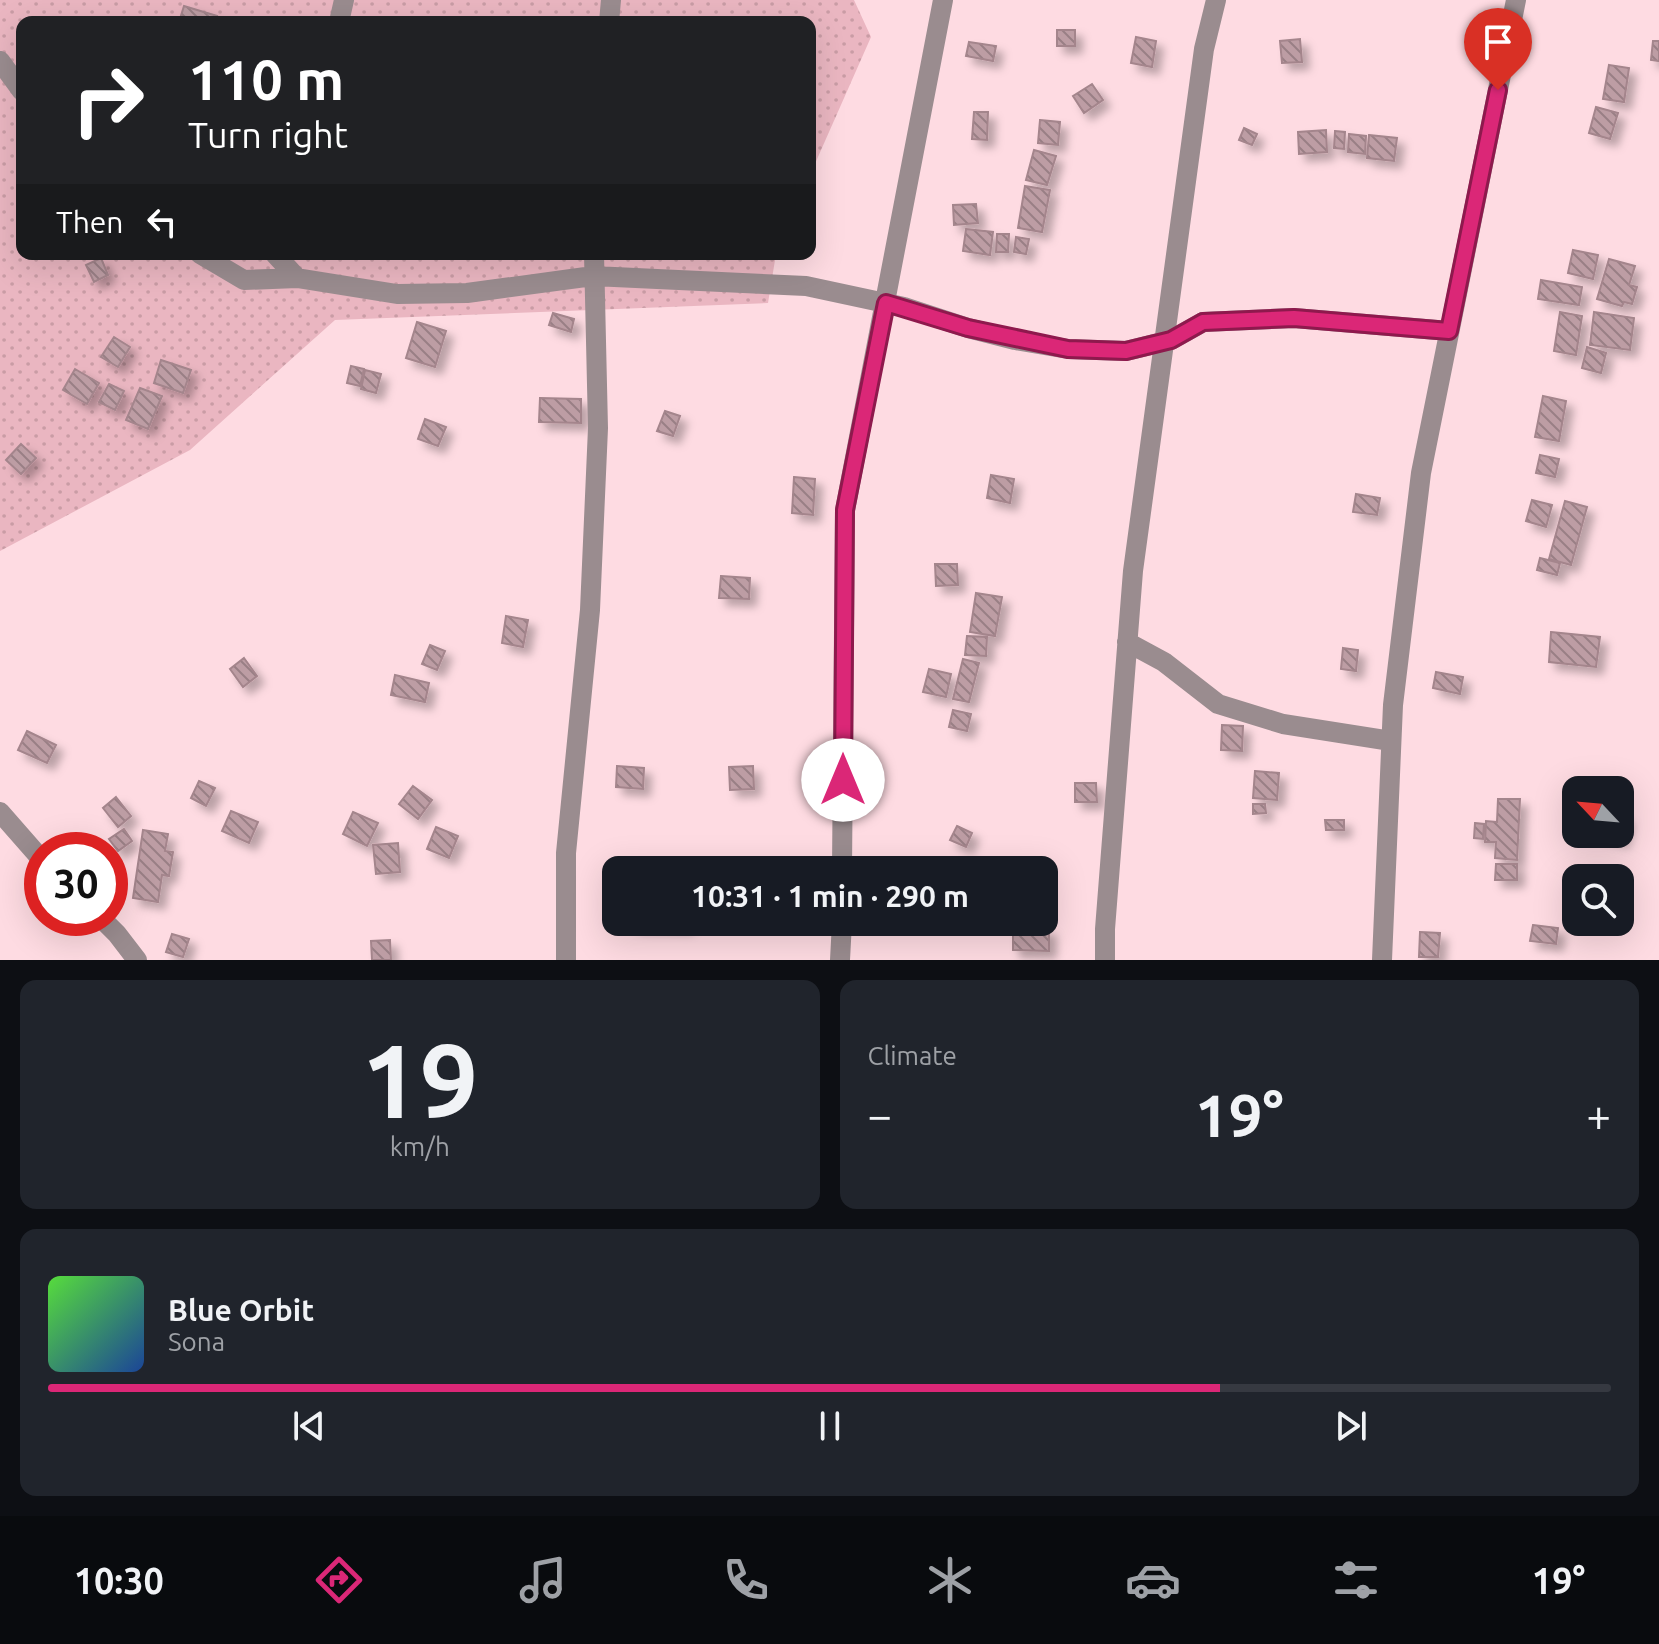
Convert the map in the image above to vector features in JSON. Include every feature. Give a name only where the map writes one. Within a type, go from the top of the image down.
[{"type":"street","points":[[842,856],[845,510],[943,0]]},
{"type":"street","points":[[1105,960],[1133,571],[1204,49],[1216,0]]},
{"type":"street","points":[[1382,960],[1393,705],[1421,473],[1516,0]]},
{"type":"street","points":[[0,61],[16,83]]},
{"type":"street","points":[[210,260],[244,280],[297,278],[397,294],[467,293],[593,276],[715,283],[775,282],[886,303],[968,328],[1068,349],[1126,351],[1164,342],[1203,322],[1294,318],[1449,331]]},
{"type":"street","points":[[280,260],[297,278]]},
{"type":"street","points":[[566,960],[566,853],[590,610],[598,428],[594,260]]},
{"type":"street","points":[[1127,642],[1164,662],[1218,704],[1283,724],[1391,741]]},
{"type":"street","points":[[0,812],[24,839]]},
{"type":"street","points":[[119,936],[137,960]]},
{"type":"street","points":[[840,960],[841,936]]},
{"type":"shaded area","points":[[0,0],[854,0],[871,37],[816,161],[816,16],[16,16],[16,260],[775,260],[768,303],[335,320],[190,450],[0,551]]},
{"type":"building","points":[[184,6],[217,16],[181,16]]},
{"type":"building","points":[[1057,30],[1075,30],[1075,46],[1057,46]]},
{"type":"building","points":[[1136,37],[1156,41],[1152,67],[1131,63]]},
{"type":"building","points":[[1300,39],[1302,62],[1282,63],[1280,41]]},
{"type":"building","points":[[1653,41],[1659,41],[1659,61],[1651,60]]},
{"type":"building","points":[[969,42],[996,46],[993,61],[966,56]]},
{"type":"building","points":[[1609,65],[1629,68],[1624,102],[1603,99]]},
{"type":"building","points":[[1092,84],[1103,100],[1084,113],[1073,96]]},
{"type":"building","points":[[1596,107],[1618,113],[1610,139],[1589,133]]},
{"type":"building","points":[[974,112],[988,112],[987,140],[972,139]]},
{"type":"building","points":[[1040,120],[1060,122],[1058,145],[1038,143]]},
{"type":"building","points":[[1244,128],[1257,134],[1252,145],[1239,140]]},
{"type":"building","points":[[1326,130],[1327,152],[1299,154],[1298,132]]},
{"type":"building","points":[[1335,131],[1345,132],[1344,149],[1334,148]]},
{"type":"building","points":[[1349,134],[1366,136],[1365,154],[1348,152]]},
{"type":"building","points":[[1369,135],[1397,138],[1394,161],[1367,158]]},
{"type":"building","points":[[1034,150],[1056,156],[1047,185],[1026,180]]},
{"type":"building","points":[[1025,186],[1050,190],[1042,232],[1018,228]]},
{"type":"building","points":[[976,204],[978,223],[954,225],[953,205]]},
{"type":"building","points":[[966,229],[993,232],[990,255],[963,251]]},
{"type":"building","points":[[997,234],[1009,234],[1008,252],[996,252]]},
{"type":"building","points":[[1016,237],[1029,239],[1026,254],[1014,252]]},
{"type":"building","points":[[1573,250],[1598,255],[1593,279],[1568,273]]},
{"type":"building","points":[[1609,259],[1635,266],[1629,285],[1637,287],[1632,304],[1624,302],[1622,306],[1597,299]]},
{"type":"building","points":[[102,260],[108,275],[94,282],[86,265]]},
{"type":"building","points":[[1541,280],[1582,287],[1579,305],[1538,299]]},
{"type":"building","points":[[1560,312],[1582,316],[1576,355],[1554,351]]},
{"type":"building","points":[[1594,312],[1634,318],[1630,350],[1590,345]]},
{"type":"building","points":[[553,313],[574,319],[571,332],[549,325]]},
{"type":"building","points":[[417,322],[446,331],[435,367],[406,358]]},
{"type":"building","points":[[114,337],[130,347],[118,367],[101,357]]},
{"type":"building","points":[[1587,347],[1606,353],[1601,373],[1582,368]]},
{"type":"building","points":[[161,360],[191,370],[183,393],[154,383]]},
{"type":"building","points":[[351,366],[364,369],[360,386],[347,383]]},
{"type":"building","points":[[75,369],[99,383],[87,404],[63,390]]},
{"type":"building","points":[[365,370],[381,374],[376,393],[361,389]]},
{"type":"building","points":[[109,384],[124,391],[115,410],[99,402]]},
{"type":"building","points":[[140,388],[162,396],[148,429],[126,420]]},
{"type":"building","points":[[1543,396],[1566,401],[1559,441],[1535,437]]},
{"type":"building","points":[[540,398],[581,399],[581,423],[539,422]]},
{"type":"building","points":[[665,411],[680,416],[673,436],[657,431]]},
{"type":"building","points":[[425,419],[446,427],[438,446],[418,439]]},
{"type":"building","points":[[21,444],[36,458],[21,474],[6,460]]},
{"type":"building","points":[[1540,455],[1559,459],[1555,477],[1536,473]]},
{"type":"building","points":[[991,475],[1014,479],[1010,503],[987,498]]},
{"type":"building","points":[[794,477],[815,479],[813,515],[792,513]]},
{"type":"building","points":[[1356,494],[1380,498],[1377,515],[1353,512]]},
{"type":"building","points":[[1532,500],[1552,505],[1546,527],[1526,521]]},
{"type":"building","points":[[1565,501],[1587,507],[1571,565],[1549,559]]},
{"type":"building","points":[[1540,558],[1560,563],[1557,575],[1537,570]]},
{"type":"building","points":[[935,564],[957,564],[958,585],[936,586]]},
{"type":"building","points":[[721,576],[750,578],[749,599],[719,598]]},
{"type":"building","points":[[976,593],[1002,597],[995,636],[970,632]]},
{"type":"building","points":[[506,616],[528,620],[523,647],[502,643]]},
{"type":"building","points":[[1551,632],[1600,637],[1596,667],[1549,662]]},
{"type":"building","points":[[967,636],[987,637],[986,656],[965,655]]},
{"type":"building","points":[[430,645],[445,651],[437,670],[422,664]]},
{"type":"building","points":[[1343,648],[1358,650],[1356,671],[1341,669]]},
{"type":"building","points":[[244,658],[257,676],[243,687],[230,669]]},
{"type":"building","points":[[963,659],[979,663],[969,702],[953,699]]},
{"type":"building","points":[[929,669],[951,674],[946,697],[923,692]]},
{"type":"building","points":[[1436,672],[1463,677],[1460,694],[1433,688]]},
{"type":"building","points":[[395,675],[429,683],[425,702],[391,695]]},
{"type":"building","points":[[953,710],[971,714],[967,731],[949,727]]},
{"type":"building","points":[[1222,725],[1243,726],[1242,751],[1221,750]]},
{"type":"building","points":[[27,731],[56,745],[47,763],[18,750]]},
{"type":"building","points":[[617,766],[644,768],[643,789],[616,787]]},
{"type":"building","points":[[753,766],[754,789],[730,790],[729,767]]},
{"type":"building","points":[[1255,771],[1279,773],[1277,800],[1253,798]]},
{"type":"building","points":[[199,781],[215,788],[206,806],[191,798]]},
{"type":"building","points":[[1075,783],[1096,783],[1097,802],[1075,802]]},
{"type":"building","points":[[413,786],[432,800],[418,819],[399,804]]},
{"type":"building","points":[[116,797],[131,816],[118,827],[103,808]]},
{"type":"building","points":[[1498,799],[1520,799],[1517,860],[1495,858],[1496,842],[1485,842],[1486,821],[1497,822]]},
{"type":"building","points":[[1253,804],[1265,804],[1266,813],[1253,814]]},
{"type":"building","points":[[231,811],[258,822],[249,843],[222,831]]},
{"type":"building","points":[[353,812],[378,823],[367,846],[343,834]]},
{"type":"building","points":[[1325,820],[1344,820],[1344,830],[1326,830]]},
{"type":"building","points":[[1475,823],[1484,824],[1483,839],[1474,838]]},
{"type":"building","points":[[957,826],[972,833],[966,847],[950,840]]},
{"type":"building","points":[[436,827],[458,836],[449,858],[427,849]]},
{"type":"building","points":[[143,830],[168,834],[165,851],[173,852],[169,876],[162,875],[158,902],[133,898]]},
{"type":"building","points":[[398,843],[400,872],[376,874],[373,845]]},
{"type":"building","points":[[1496,864],[1517,864],[1517,880],[1495,880]]},
{"type":"building","points":[[1533,925],[1558,928],[1556,944],[1530,941]]},
{"type":"building","points":[[1420,932],[1440,933],[1438,957],[1419,957]]},
{"type":"building","points":[[172,934],[189,939],[183,957],[166,952]]},
{"type":"building","points":[[1013,936],[1049,936],[1049,951],[1013,950]]},
{"type":"building","points":[[390,940],[391,960],[372,960],[371,941]]},
{"type":"route","points":[[843,780],[845,510],[886,303],[1015,340],[1068,349],[1126,351],[1171,340],[1203,322],[1294,318],[1449,331],[1498,90]]}]
